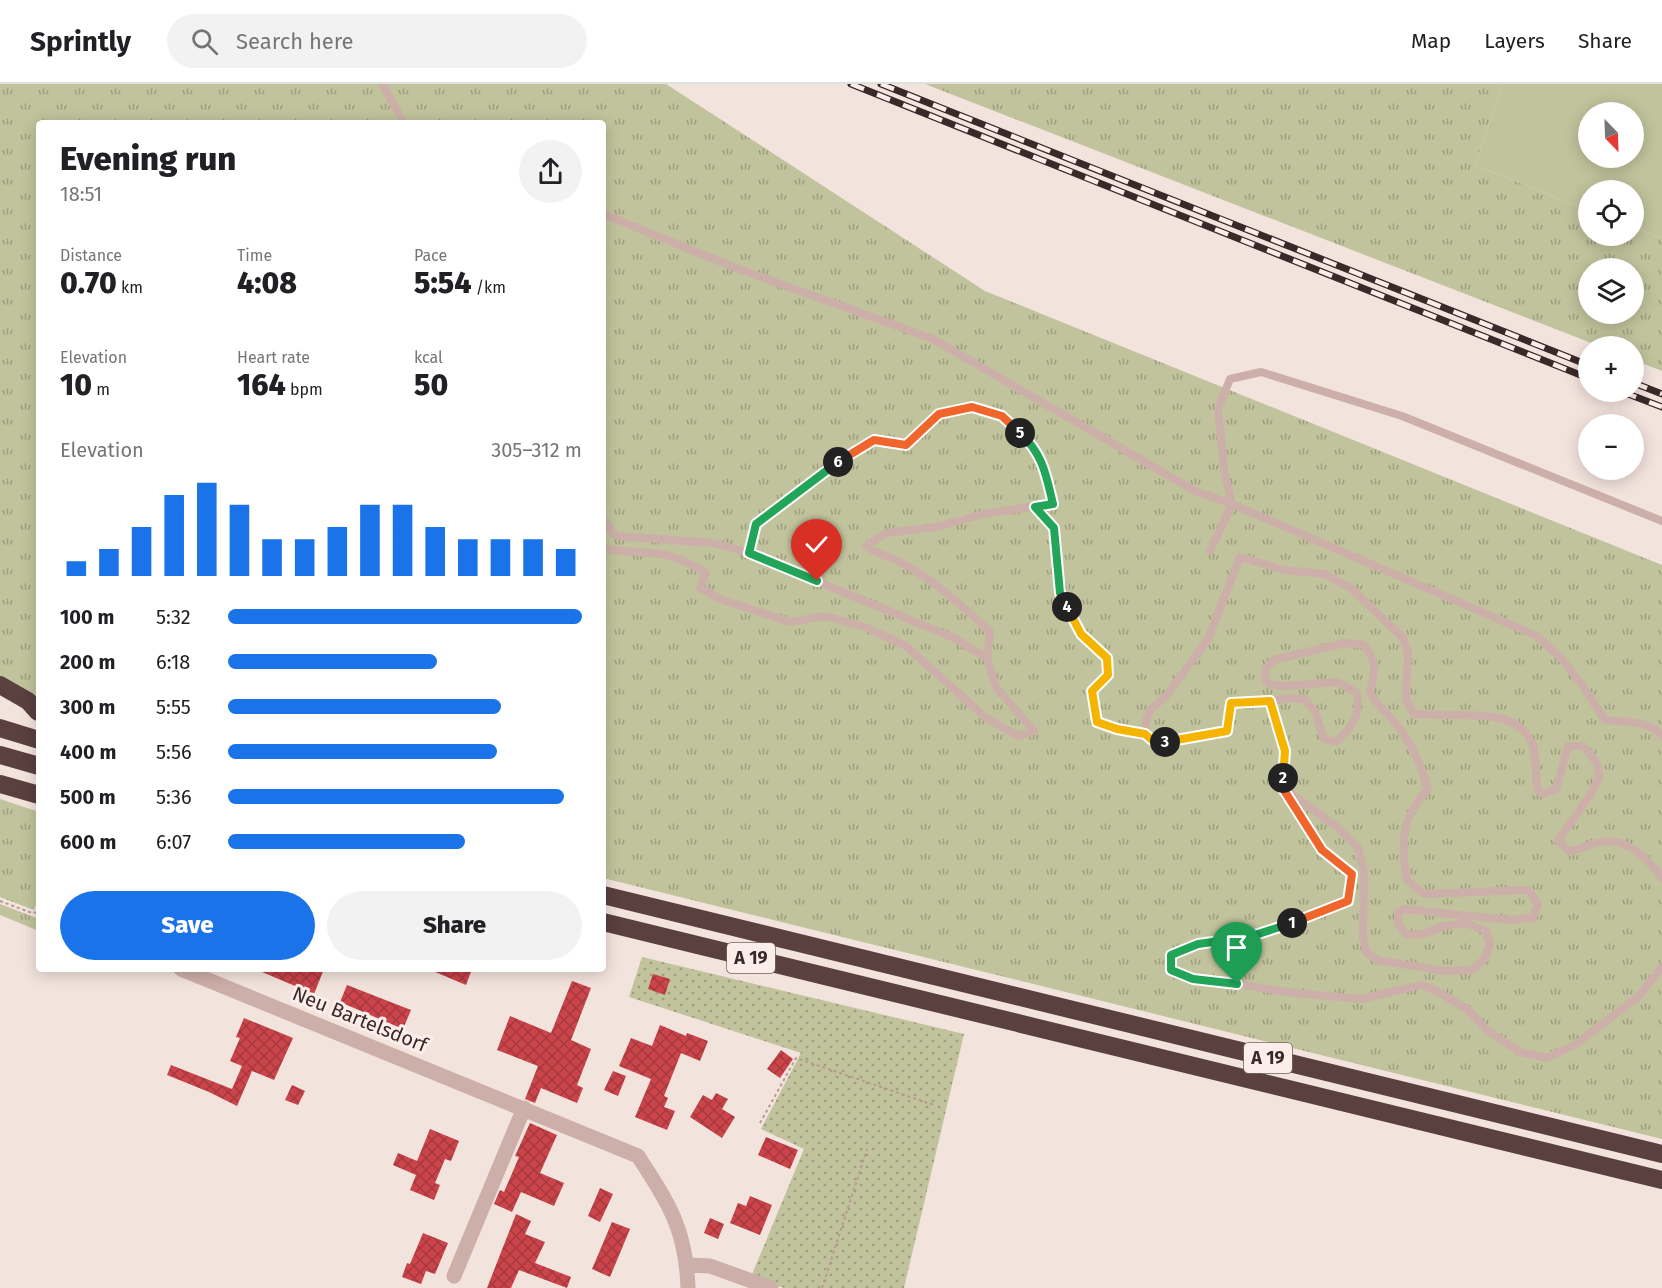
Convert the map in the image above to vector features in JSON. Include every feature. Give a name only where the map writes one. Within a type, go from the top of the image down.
[{"type":"highway","points":[[0,685],[28,701],[36,709]]},
{"type":"highway","points":[[0,700],[36,711]]},
{"type":"highway","points":[[0,728],[36,739]]},
{"type":"highway","points":[[0,755],[36,765]]},
{"type":"highway","points":[[2,784],[36,794]]},
{"type":"highway","name":"A 19","points":[[606,896],[1662,1154]]},
{"type":"highway","name":"A 19","points":[[606,923],[1662,1180]]},
{"type":"street","name":"Neu Bartelsdorf","points":[[188,972],[638,1156],[669,1205],[680,1230],[687,1265],[688,1288]]},
{"type":"street","points":[[454,1276],[524,1108]]},
{"type":"street","points":[[687,1265],[710,1266],[771,1288]]},
{"type":"lane","points":[[382,84],[402,120]]},
{"type":"lane","points":[[606,215],[736,268],[933,339],[1195,491],[1232,504],[1537,636],[1561,658],[1581,683],[1605,720],[1642,724],[1658,731],[1662,736]]},
{"type":"lane","points":[[1210,551],[1232,504],[1224,469],[1218,409],[1230,379],[1261,372],[1402,416],[1662,521]]},
{"type":"lane","points":[[606,549],[622,553],[663,554],[692,565],[706,573],[700,588],[710,594],[790,622],[825,616],[865,627],[906,646],[985,717],[1018,736],[1034,732],[996,687],[987,658],[990,632],[964,607],[899,561],[874,553],[866,546],[886,533],[936,527],[988,513],[1053,504],[1043,462],[1030,442],[1002,416],[972,407],[939,414],[906,445],[874,440],[829,469],[756,524],[749,553]]},
{"type":"lane","points":[[1035,507],[1054,528],[1060,593],[1081,634],[1107,658],[1108,675],[1092,691],[1097,722],[1117,729],[1145,734],[1161,743],[1227,731],[1231,703],[1304,699],[1315,711],[1324,739],[1335,742],[1348,732],[1356,717],[1359,705],[1357,693],[1338,682],[1270,685],[1265,679],[1266,668],[1274,660],[1344,643],[1365,645],[1373,657],[1374,674],[1370,692],[1378,705],[1400,729],[1424,771],[1428,790],[1416,801],[1407,821],[1402,850],[1407,880],[1424,894],[1528,890],[1538,904],[1533,918],[1509,920],[1404,909],[1398,912],[1398,924],[1407,935],[1424,934],[1443,926],[1466,923],[1486,931],[1490,944],[1484,960],[1471,970],[1445,971],[1377,960],[1366,952],[1363,938],[1364,872],[1358,848],[1338,828],[1282,787]]},
{"type":"lane","points":[[606,523],[616,536],[714,543],[749,553],[954,638],[987,658]]},
{"type":"lane","points":[[1145,734],[1146,721],[1151,709],[1166,696],[1208,639],[1240,557],[1284,570],[1325,574],[1352,589],[1403,638],[1408,653],[1406,699],[1414,714],[1495,716],[1519,725],[1530,739],[1535,754],[1534,775],[1538,791],[1544,794],[1556,789],[1568,746],[1582,746],[1594,758],[1599,774],[1592,791],[1558,840],[1569,852],[1609,841],[1632,848],[1655,868],[1662,878]]},
{"type":"lane","points":[[1270,701],[1285,751],[1282,787],[1322,850],[1352,874],[1348,901],[1291,924],[1249,937],[1198,944],[1171,955],[1171,970],[1193,979],[1294,993],[1361,999],[1421,984],[1467,1009],[1489,1032],[1520,1052],[1546,1058],[1576,1044],[1639,996],[1662,967]]},
{"type":"path","points":[[0,901],[36,912]]},
{"type":"path","points":[[760,1123],[796,1058],[934,1106]]},
{"type":"path","points":[[822,1288],[867,1149]]},
{"type":"green space","points":[[0,84],[666,84],[985,291],[1662,565],[1662,1139],[606,879],[606,120],[36,120],[36,697],[0,680]]},
{"type":"green space","points":[[925,84],[1503,84],[1475,165],[1578,206],[1578,246],[1644,246],[1644,231],[1662,238],[1662,371],[1644,364],[1644,336],[1578,336],[1578,338]]},
{"type":"green space","points":[[1503,84],[1662,84],[1662,238],[1644,231],[1644,180],[1578,180],[1578,206],[1475,165]]},
{"type":"green space","points":[[0,799],[36,811],[36,904],[34,910],[0,897]]},
{"type":"green space","points":[[0,904],[36,918],[36,930],[0,915]]},
{"type":"green space","points":[[642,957],[964,1034],[904,1288],[784,1288],[751,1277],[804,1149],[761,1129],[801,1053],[629,997]]},
{"type":"building","points":[[262,972],[323,972],[314,994]]},
{"type":"building","points":[[435,972],[471,972],[466,985]]},
{"type":"building","points":[[653,974],[670,979],[665,995],[648,989]]},
{"type":"building","points":[[572,981],[591,988],[571,1040],[591,1049],[577,1085],[583,1088],[577,1103],[541,1088],[535,1103],[525,1099],[538,1066],[497,1050],[510,1016],[551,1033]]},
{"type":"building","points":[[347,985],[411,1010],[403,1029],[340,1002]]},
{"type":"building","points":[[244,1018],[293,1038],[274,1080],[252,1071],[237,1106],[167,1075],[171,1065],[232,1089],[242,1066],[230,1061],[240,1038],[236,1037]]},
{"type":"building","points":[[660,1025],[686,1036],[687,1033],[708,1041],[700,1061],[681,1053],[664,1096],[668,1098],[664,1107],[675,1111],[667,1130],[635,1117],[651,1079],[619,1066],[631,1038],[652,1046]]},
{"type":"building","points":[[781,1050],[793,1059],[780,1078],[767,1069]]},
{"type":"building","points":[[613,1071],[626,1076],[618,1096],[604,1090]]},
{"type":"building","points":[[292,1085],[305,1091],[298,1105],[285,1100]]},
{"type":"building","points":[[716,1093],[728,1099],[722,1109],[735,1117],[722,1138],[690,1117],[703,1095],[712,1100]]},
{"type":"building","points":[[530,1123],[557,1135],[540,1173],[564,1183],[554,1206],[521,1192],[512,1212],[494,1204],[500,1190],[504,1192],[519,1157],[515,1156]]},
{"type":"building","points":[[430,1129],[459,1141],[451,1161],[445,1159],[435,1183],[440,1185],[434,1200],[410,1190],[416,1175],[393,1165],[398,1153],[417,1161]]},
{"type":"building","points":[[766,1137],[798,1150],[790,1169],[758,1155]]},
{"type":"building","points":[[600,1188],[613,1194],[600,1222],[588,1216]]},
{"type":"building","points":[[750,1196],[772,1205],[760,1235],[730,1223],[738,1203],[746,1206]]},
{"type":"building","points":[[516,1214],[531,1221],[525,1234],[545,1242],[535,1263],[571,1277],[567,1288],[519,1270],[511,1288],[487,1288]]},
{"type":"building","points":[[710,1218],[724,1224],[718,1239],[704,1233]]},
{"type":"building","points":[[612,1222],[630,1229],[610,1277],[592,1269]]},
{"type":"building","points":[[423,1233],[448,1243],[435,1274],[426,1271],[421,1284],[402,1277]]},
{"type":"railway","points":[[851,84],[1578,374]]},
{"type":"railway","points":[[881,84],[1578,361]]},
{"type":"railway","points":[[1644,387],[1662,394]]},
{"type":"railway","points":[[1644,400],[1662,407]]},
{"type":"route","points":[[817,581],[749,553],[756,524],[829,469],[874,440],[906,445],[939,414],[972,407],[1002,416],[1030,442],[1043,462],[1053,504],[1035,507],[1054,528],[1060,593],[1081,634],[1107,658],[1108,675],[1092,691],[1097,722],[1117,729],[1145,734],[1161,743],[1227,731],[1231,703],[1270,701],[1285,751],[1282,787],[1322,850],[1352,874],[1348,901],[1291,924],[1249,937],[1198,944],[1171,955],[1171,970],[1193,979],[1237,984]]}]
